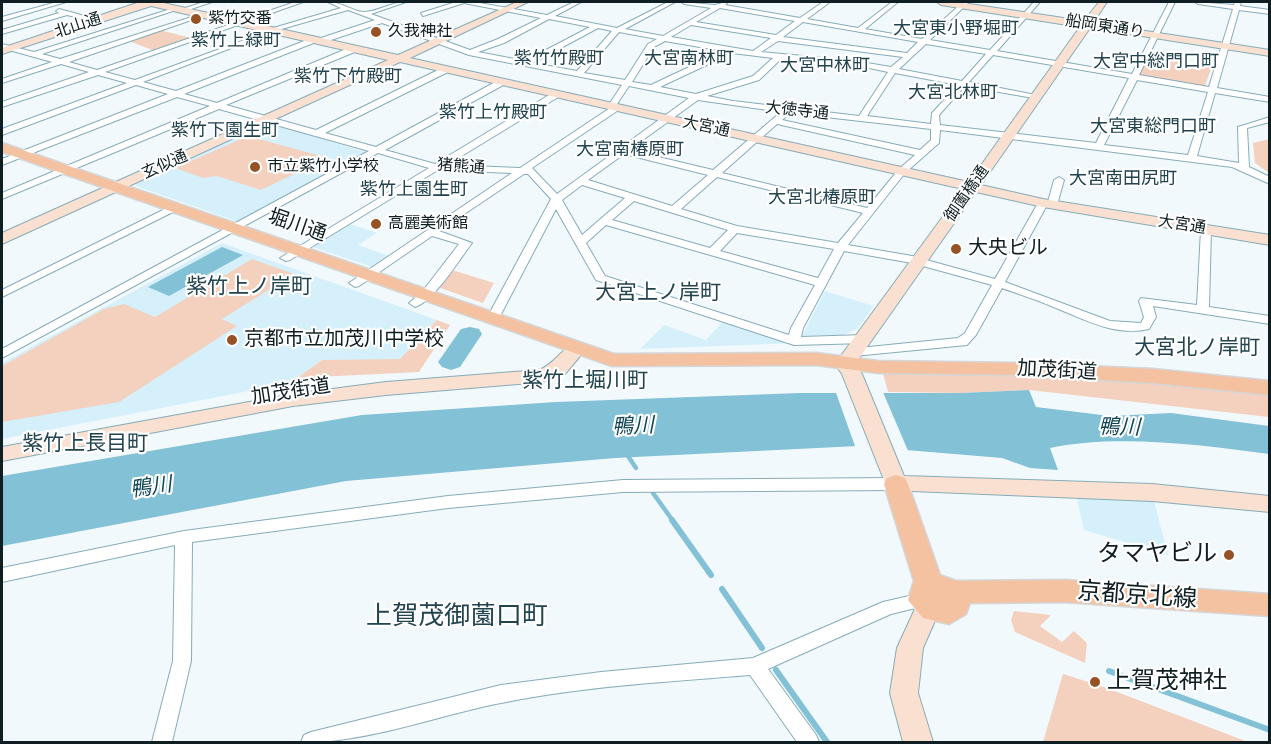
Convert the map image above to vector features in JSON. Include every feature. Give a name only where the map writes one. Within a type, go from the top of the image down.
[{"type":"main road","name":"堀川通","points":[[7,155],[420,299],[570,355]]},
{"type":"main road","name":"堀川通","points":[[420,299],[493,318],[570,355]]},
{"type":"main road","name":"加茂街道","points":[[570,355],[592,367],[624,370],[818,369],[854,357],[1153,376],[1269,388]]},
{"type":"main road","points":[[895,481],[937,595]]},
{"type":"main road","name":"京都京北線","points":[[937,595],[985,598],[1004,592],[1065,591],[1269,605]]},
{"type":"street","points":[[2,18],[63,2]]},
{"type":"street","name":"大宮通","points":[[148,2],[1047,204],[1269,240]]},
{"type":"street","name":"北山通","points":[[9,45],[148,2]]},
{"type":"street","points":[[34,55],[209,2]]},
{"type":"street","points":[[2,105],[300,2]]},
{"type":"street","points":[[367,13],[403,2]]},
{"type":"street","points":[[423,14],[461,2]]},
{"type":"street","points":[[466,2],[730,51],[855,63],[1036,97]]},
{"type":"street","name":"玄似通","points":[[2,239],[524,2]]},
{"type":"street","points":[[471,52],[578,2]]},
{"type":"street","points":[[579,74],[616,31],[672,2]]},
{"type":"street","points":[[684,2],[720,5],[1269,100]]},
{"type":"street","points":[[859,30],[895,2]]},
{"type":"street","name":"船岡東通り","points":[[941,2],[965,3],[1269,53]]},
{"type":"street","points":[[794,341],[797,328],[841,248],[868,211],[902,171],[936,141],[935,116],[1037,2]]},
{"type":"street","name":"御薗橋通","points":[[854,357],[1103,2]]},
{"type":"street","points":[[1098,148],[1172,2]]},
{"type":"street","points":[[1198,2],[1268,8]]},
{"type":"street","points":[[812,3],[825,3]]},
{"type":"street","points":[[753,54],[825,3]]},
{"type":"street","points":[[862,118],[893,70],[965,3]]},
{"type":"street","points":[[2,132],[340,4]]},
{"type":"street","name":"大徳寺通","points":[[340,4],[471,52],[625,84],[749,106],[1009,135],[1234,164],[1269,181]]},
{"type":"street","points":[[1192,159],[1237,4]]},
{"type":"street","points":[[361,279],[615,107],[625,84],[651,45],[720,5]]},
{"type":"street","points":[[43,7],[94,20]]},
{"type":"street","points":[[2,32],[67,13]]},
{"type":"street","points":[[2,81],[203,15]]},
{"type":"street","points":[[7,155],[317,41],[383,20]]},
{"type":"street","points":[[689,23],[908,55]]},
{"type":"street","points":[[526,63],[595,27]]},
{"type":"street","points":[[693,44],[714,27]]},
{"type":"street","name":"猪熊通","points":[[9,45],[34,55],[437,166],[523,170]]},
{"type":"street","points":[[2,195],[354,49]]},
{"type":"street","points":[[652,88],[730,51]]},
{"type":"street","points":[[493,318],[556,199],[696,97],[756,78],[778,56]]},
{"type":"street","points":[[318,133],[447,69]]},
{"type":"street","points":[[2,353],[502,82]]},
{"type":"street","points":[[292,254],[557,94]]},
{"type":"street","points":[[675,209],[789,109]]},
{"type":"street","points":[[1244,169],[1242,127],[1269,119]]},
{"type":"street","points":[[774,121],[921,153]]},
{"type":"street","points":[[622,150],[868,211]]},
{"type":"street","points":[[523,170],[531,171],[556,199],[600,278],[794,341],[854,357],[962,342],[970,335],[996,285],[1047,204],[1059,180]]},
{"type":"street","points":[[580,181],[735,229],[920,261],[1046,299],[1085,317],[1132,329],[1145,326],[1150,317],[1145,301],[1269,320]]},
{"type":"street","points":[[580,242],[632,196]]},
{"type":"street","points":[[2,294],[169,211]]},
{"type":"street","points":[[604,221],[821,283]]},
{"type":"street","points":[[712,252],[735,229]]},
{"type":"street","points":[[1203,309],[1206,230]]},
{"type":"street","points":[[420,299],[466,243],[431,232]]},
{"type":"street","name":"加茂街道","points":[[2,445],[331,385],[528,374],[552,368],[570,355]]},
{"type":"street","name":"加茂街道","points":[[2,454],[180,418],[294,400],[434,384],[542,376],[558,370],[570,355]]},
{"type":"street","points":[[854,357],[895,481]]},
{"type":"street","points":[[2,575],[184,537],[358,512],[623,486],[944,482],[1192,495],[1269,504]]},
{"type":"street","points":[[162,742],[182,660],[184,537]]},
{"type":"street","points":[[311,742],[501,694],[601,680],[756,666],[889,607],[937,595]]},
{"type":"street","points":[[918,742],[904,693],[910,648],[937,595]]},
{"type":"street","points":[[756,666],[808,742]]},
{"type":"shaded area","points":[[160,30],[191,38],[155,51],[129,41]]},
{"type":"shaded area","points":[[1149,56],[1212,67],[1204,88],[1139,75]]},
{"type":"shaded area","name":"市立紫竹小学校","points":[[271,123],[368,153],[239,222],[136,186],[137,182],[263,124]]},
{"type":"shaded area","points":[[248,136],[328,158],[261,190],[217,176],[203,178],[175,168]]},
{"type":"shaded area","points":[[1270,139],[1269,173],[1255,163],[1253,143]]},
{"type":"shaded area","points":[[347,223],[377,233],[358,245],[389,256],[372,267],[310,246]]},
{"type":"shaded area","name":"京都市立加茂川中学校","points":[[222,243],[437,320],[400,360],[322,360],[290,383],[2,439],[2,363]]},
{"type":"shaded area","points":[[252,259],[294,274],[222,319],[237,326],[119,402],[2,422],[2,366],[104,309],[124,304],[155,317]]},
{"type":"shaded area","points":[[452,270],[494,283],[483,303],[440,288]]},
{"type":"shaded area","points":[[825,291],[874,306],[857,329],[843,335],[802,336]]},
{"type":"shaded area","points":[[437,320],[450,325],[419,372],[297,378],[322,360],[400,359]]},
{"type":"shaded area","points":[[723,321],[798,343],[640,349],[664,325],[706,340]]},
{"type":"shaded area","points":[[882,370],[1156,379],[1269,392],[1269,417],[1029,390],[961,393],[888,392]]},
{"type":"shaded area","points":[[1076,495],[1154,501],[1168,555],[1084,530]]},
{"type":"shaded area","points":[[1014,611],[1051,615],[1040,626],[1062,642],[1074,631],[1087,643],[1085,663],[1015,632],[1011,620]]},
{"type":"shaded area","points":[[1063,674],[1104,687],[1248,742],[1043,742]]},
{"type":"water","points":[[222,247],[243,255],[169,296],[148,287]]},
{"type":"water","name":"鴨川","points":[[1029,390],[1036,407],[1110,416],[1171,413],[1269,426],[1269,454],[1160,442],[1076,444],[1050,448],[1058,470],[1030,468],[1002,458],[858,446],[615,458],[346,481],[2,546],[2,476],[362,415],[556,402],[800,393],[961,393]]},
{"type":"pier","points":[[835,390],[882,390],[909,453],[856,449]]},
{"type":"waterway","points":[[451,362],[470,334]]},
{"type":"waterway","points":[[626,453],[636,468]]},
{"type":"waterway","points":[[653,493],[673,521]]},
{"type":"waterway","points":[[672,520],[711,575]]},
{"type":"waterway","points":[[722,589],[762,648]]},
{"type":"waterway","points":[[776,670],[827,742]]},
{"type":"waterway","points":[[1109,671],[1270,730]]},
{"type":"place","name":"紫竹交番","points":[[196,19]]},
{"type":"place","name":"久我神社","points":[[376,32]]},
{"type":"place","name":"市立紫竹小学校","points":[[255,167]]},
{"type":"place","name":"高麗美術館","points":[[376,224]]},
{"type":"place","name":"大央ビル","points":[[956,249]]},
{"type":"place","name":"京都市立加茂川中学校","points":[[232,340]]},
{"type":"place","name":"タマヤビル","points":[[1229,555]]},
{"type":"place","name":"上賀茂神社","points":[[1095,682]]},
{"type":"district","name":"大宮東小野堀町","points":[[956,29]]},
{"type":"district","name":"紫竹上緑町","points":[[236,41]]},
{"type":"district","name":"紫竹竹殿町","points":[[559,59]]},
{"type":"district","name":"大宮南林町","points":[[689,59]]},
{"type":"district","name":"大宮中総門口町","points":[[1156,62]]},
{"type":"district","name":"大宮中林町","points":[[825,66]]},
{"type":"district","name":"紫竹下竹殿町","points":[[348,77]]},
{"type":"district","name":"大宮北林町","points":[[953,93]]},
{"type":"district","name":"紫竹上竹殿町","points":[[493,113]]},
{"type":"district","name":"大宮東総門口町","points":[[1153,127]]},
{"type":"district","name":"紫竹下園生町","points":[[225,131]]},
{"type":"district","name":"大宮南椿原町","points":[[630,150]]},
{"type":"district","name":"大宮南田尻町","points":[[1123,179]]},
{"type":"district","name":"紫竹上園生町","points":[[414,190]]},
{"type":"district","name":"大宮北椿原町","points":[[822,198]]},
{"type":"district","name":"紫竹上ノ岸町","points":[[249,287]]},
{"type":"district","name":"大宮上ノ岸町","points":[[658,293]]},
{"type":"district","name":"大宮北ノ岸町","points":[[1197,348]]},
{"type":"district","name":"紫竹上堀川町","points":[[585,381]]},
{"type":"district","name":"紫竹上長目町","points":[[85,444]]},
{"type":"district","name":"上賀茂御薗口町","points":[[457,617]]}]
